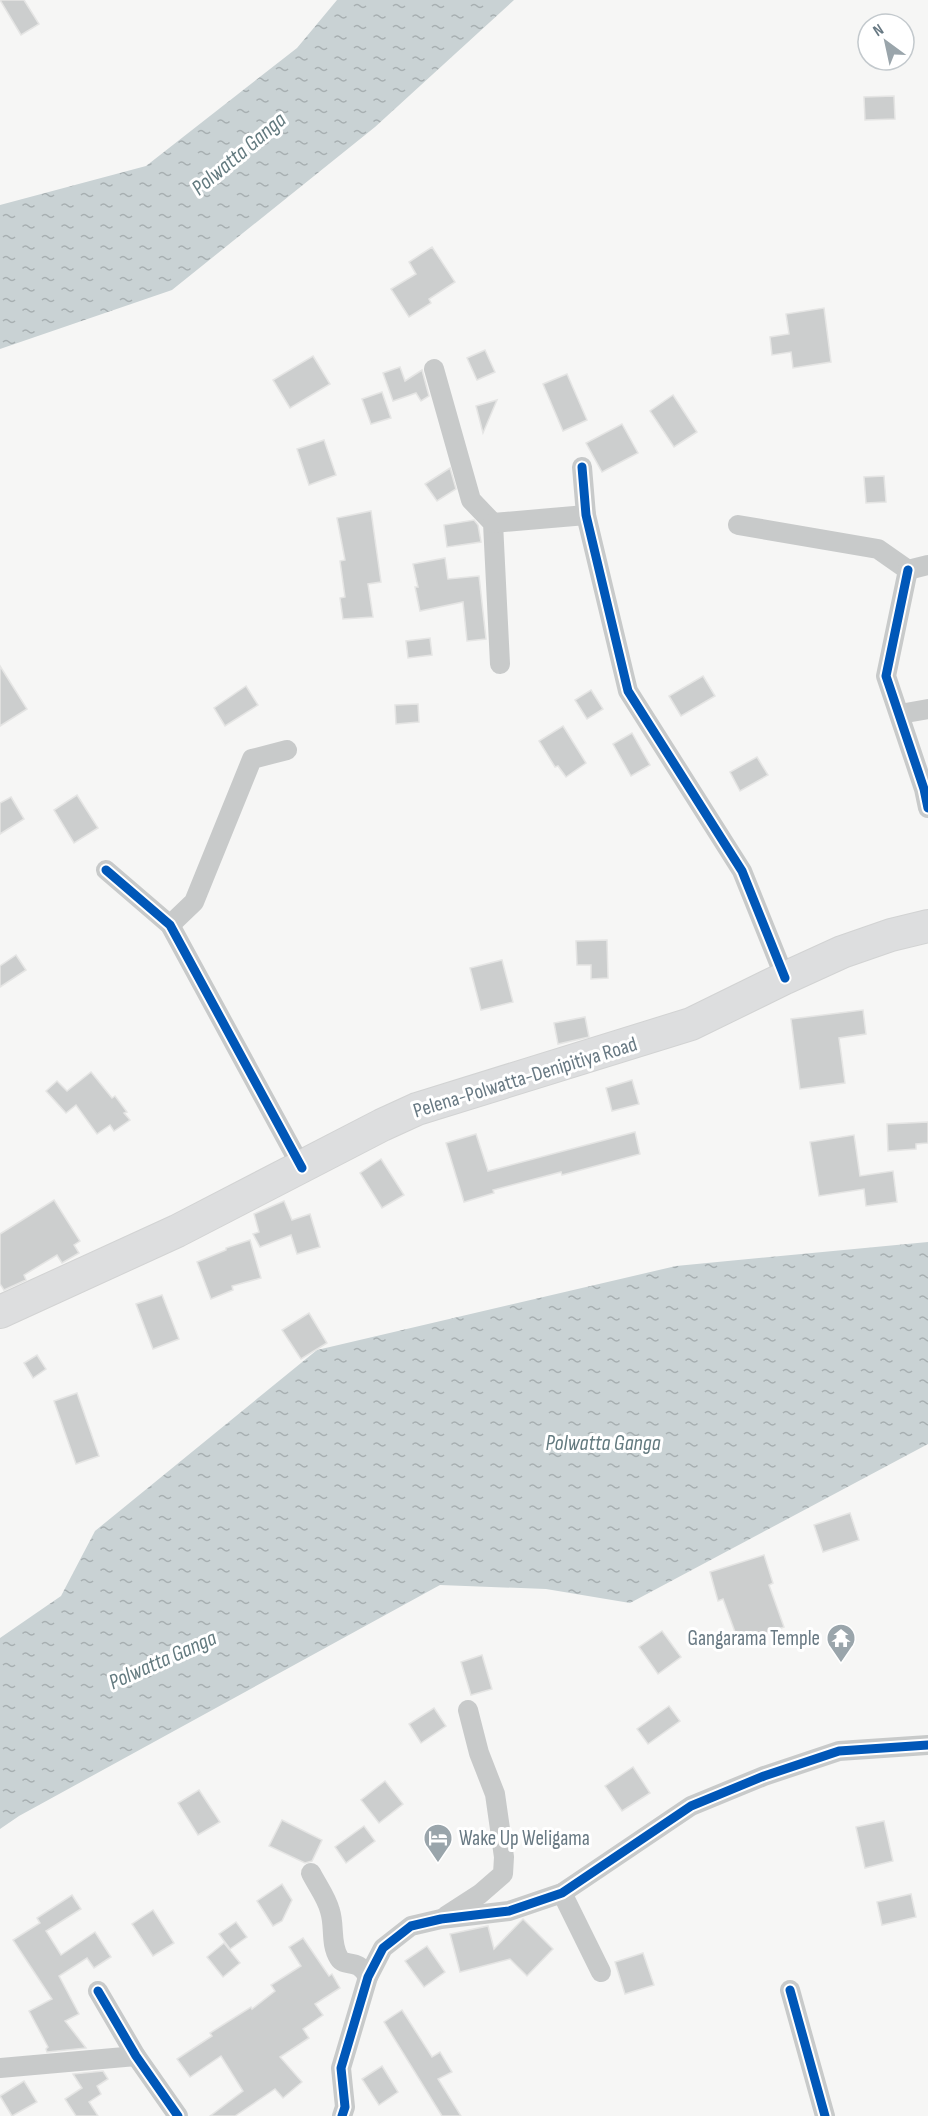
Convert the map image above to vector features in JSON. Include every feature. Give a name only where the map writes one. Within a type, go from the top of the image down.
[{"type":"main road","name":"Pelena-Polwatta-Denipitiya Road","points":[[0,1312],[177,1231],[417,1109],[691,1024],[842,952],[891,935],[928,926]]},
{"type":"street","points":[[434,369],[471,500],[493,523],[500,664]]},
{"type":"street","points":[[582,467],[586,515],[628,691],[742,871],[785,978]]},
{"type":"street","points":[[493,523],[586,515]]},
{"type":"street","points":[[738,525],[878,549],[908,570],[928,565]]},
{"type":"street","points":[[908,570],[886,676],[924,789],[928,808]]},
{"type":"street","points":[[900,714],[928,709]]},
{"type":"street","points":[[170,925],[194,902],[252,759],[286,750]]},
{"type":"street","points":[[106,870],[170,925],[302,1168]]},
{"type":"street","points":[[441,1919],[480,1894],[503,1874],[504,1857],[495,1794],[479,1753],[468,1710]]},
{"type":"street","points":[[342,2116],[345,2107],[341,2068],[368,1977],[383,1948],[411,1926],[441,1919],[509,1911],[562,1893],[691,1806],[764,1776],[839,1751],[928,1745]]},
{"type":"street","points":[[310,1873],[330,1911],[335,1948],[339,1958],[343,1962],[356,1963],[364,1969],[368,1977]]},
{"type":"street","points":[[562,1893],[601,1972]]},
{"type":"street","points":[[790,1990],[825,2116]]},
{"type":"street","points":[[98,1991],[136,2056],[178,2116]]},
{"type":"street","points":[[0,2068],[136,2056]]},
{"type":"water","name":"Polwatta Ganga","points":[[337,0],[514,0],[375,127],[172,290],[0,349],[0,205],[146,166],[297,48]]},
{"type":"water","name":"Polwatta Ganga","points":[[928,1242],[928,1444],[630,1603],[546,1589],[440,1585],[19,1816],[0,1829],[0,1638],[61,1596],[95,1531],[317,1350],[676,1266]]},
{"type":"building","points":[[0,0],[24,0],[39,24],[21,35]]},
{"type":"building","points":[[894,96],[895,119],[865,120],[864,97]]},
{"type":"building","points":[[432,247],[455,282],[429,299],[431,303],[409,317],[391,289],[416,274],[409,262]]},
{"type":"building","points":[[824,308],[831,362],[793,368],[791,352],[772,355],[770,337],[789,334],[786,314]]},
{"type":"building","points":[[485,350],[495,372],[477,380],[467,358]]},
{"type":"building","points":[[313,356],[330,384],[290,408],[273,380]]},
{"type":"building","points":[[400,367],[405,381],[422,370],[429,396],[421,401],[416,393],[393,401],[383,373]]},
{"type":"building","points":[[567,374],[587,420],[563,431],[543,384]]},
{"type":"building","points":[[382,392],[391,418],[371,424],[362,399]]},
{"type":"building","points":[[673,395],[697,432],[674,447],[650,411]]},
{"type":"building","points":[[497,400],[483,433],[476,406]]},
{"type":"building","points":[[622,424],[638,453],[602,472],[586,443]]},
{"type":"building","points":[[324,440],[336,475],[309,485],[297,449]]},
{"type":"building","points":[[450,468],[456,489],[437,501],[425,484]]},
{"type":"building","points":[[884,476],[886,502],[866,503],[864,477]]},
{"type":"building","points":[[371,511],[381,582],[368,584],[373,617],[343,619],[340,598],[345,597],[340,561],[345,560],[337,518]]},
{"type":"building","points":[[474,520],[478,525],[481,542],[447,547],[444,525]]},
{"type":"building","points":[[445,558],[448,579],[479,576],[486,639],[467,641],[463,602],[420,611],[413,564]]},
{"type":"building","points":[[430,638],[432,655],[408,658],[406,641]]},
{"type":"building","points":[[0,666],[27,709],[0,726]]},
{"type":"building","points":[[703,676],[715,696],[681,716],[669,696]]},
{"type":"building","points":[[246,686],[258,705],[225,726],[214,708]]},
{"type":"building","points":[[591,690],[603,709],[587,719],[575,700]]},
{"type":"building","points":[[418,704],[419,722],[396,724],[395,705]]},
{"type":"building","points":[[563,726],[586,763],[566,777],[558,766],[555,767],[539,741]]},
{"type":"building","points":[[632,733],[650,765],[631,776],[613,744]]},
{"type":"building","points":[[757,757],[768,775],[740,791],[730,772]]},
{"type":"building","points":[[77,795],[98,828],[74,843],[54,810]]},
{"type":"building","points":[[11,797],[24,819],[0,834],[0,803]]},
{"type":"building","points":[[607,940],[608,978],[591,979],[591,965],[577,965],[576,941]]},
{"type":"building","points":[[16,955],[26,970],[0,987],[0,966]]},
{"type":"building","points":[[502,960],[513,1002],[481,1010],[470,968]]},
{"type":"building","points":[[863,1010],[866,1034],[839,1038],[845,1083],[800,1089],[791,1019]]},
{"type":"building","points":[[585,1017],[589,1037],[558,1044],[554,1023]]},
{"type":"building","points":[[91,1072],[127,1112],[124,1113],[130,1120],[114,1131],[110,1125],[97,1134],[76,1105],[66,1113],[46,1091],[57,1081],[67,1091]]},
{"type":"building","points":[[632,1080],[639,1104],[612,1111],[606,1088]]},
{"type":"building","points":[[928,1122],[928,1143],[916,1144],[916,1149],[888,1151],[887,1124]]},
{"type":"building","points":[[635,1132],[640,1154],[562,1175],[561,1172],[493,1190],[494,1193],[464,1202],[446,1143],[476,1134],[488,1171]]},
{"type":"building","points":[[854,1135],[860,1176],[893,1171],[897,1202],[866,1206],[864,1189],[819,1196],[810,1142]]},
{"type":"building","points":[[381,1159],[404,1195],[382,1208],[360,1173]]},
{"type":"building","points":[[54,1200],[80,1241],[74,1245],[79,1253],[62,1263],[57,1255],[24,1275],[26,1280],[4,1290],[0,1284],[0,1234]]},
{"type":"building","points":[[284,1201],[292,1220],[310,1214],[320,1247],[297,1254],[291,1235],[260,1247],[253,1234],[259,1232],[254,1214]]},
{"type":"building","points":[[250,1240],[261,1278],[232,1286],[233,1290],[211,1299],[197,1262],[226,1250],[226,1248]]},
{"type":"building","points":[[162,1295],[179,1339],[153,1349],[136,1304]]},
{"type":"building","points":[[309,1313],[327,1343],[301,1359],[282,1330]]},
{"type":"building","points":[[37,1355],[46,1369],[33,1378],[24,1363]]},
{"type":"building","points":[[77,1393],[99,1456],[76,1464],[54,1401]]},
{"type":"building","points":[[850,1513],[859,1540],[823,1552],[814,1525]]},
{"type":"building","points":[[764,1555],[773,1583],[769,1585],[784,1627],[739,1643],[723,1599],[718,1601],[710,1572]]},
{"type":"building","points":[[662,1631],[681,1657],[658,1674],[639,1647]]},
{"type":"building","points":[[482,1655],[492,1689],[471,1695],[461,1662]]},
{"type":"building","points":[[669,1706],[680,1721],[648,1744],[637,1729]]},
{"type":"building","points":[[434,1708],[446,1726],[421,1743],[409,1724]]},
{"type":"building","points":[[633,1767],[650,1793],[622,1811],[605,1786]]},
{"type":"building","points":[[385,1781],[403,1804],[379,1823],[361,1800]]},
{"type":"building","points":[[199,1790],[220,1822],[198,1835],[178,1803]]},
{"type":"building","points":[[282,1820],[322,1840],[312,1861],[305,1863],[269,1846]]},
{"type":"building","points":[[884,1821],[893,1861],[865,1868],[856,1827]]},
{"type":"building","points":[[364,1826],[375,1841],[346,1863],[335,1847]]},
{"type":"building","points":[[282,1884],[292,1900],[282,1921],[273,1926],[257,1901]]},
{"type":"building","points":[[911,1894],[916,1917],[882,1925],[877,1902]]},
{"type":"building","points":[[72,1895],[81,1909],[46,1931],[61,1955],[95,1932],[111,1957],[94,1968],[87,1958],[59,1976],[79,2014],[65,2021],[86,2048],[47,2052],[48,2047],[29,2011],[52,1999],[13,1940],[40,1923],[37,1918]]},
{"type":"building","points":[[153,1910],[174,1943],[153,1956],[132,1924]]},
{"type":"building","points":[[523,1919],[553,1949],[527,1976],[510,1959],[460,1972],[450,1934],[488,1926],[494,1949]]},
{"type":"building","points":[[236,1922],[247,1937],[230,1949],[219,1934]]},
{"type":"building","points":[[303,1938],[329,1976],[332,1974],[340,1988],[315,2004],[323,2015],[303,2029],[309,2038],[280,2057],[302,2082],[283,2098],[275,2089],[235,2116],[210,2116],[243,2091],[221,2056],[190,2077],[177,2059],[212,2036],[210,2033],[251,2007],[252,2009],[275,1991],[271,1985],[301,1966],[289,1947]]},
{"type":"building","points":[[224,1943],[240,1963],[223,1977],[207,1957]]},
{"type":"building","points":[[427,1946],[445,1972],[424,1987],[405,1961]]},
{"type":"building","points":[[643,1953],[654,1985],[625,1994],[615,1962]]},
{"type":"building","points":[[402,2010],[432,2057],[440,2052],[452,2072],[438,2079],[461,2116],[442,2116],[384,2022]]},
{"type":"building","points":[[382,2066],[398,2092],[379,2105],[362,2079]]},
{"type":"building","points":[[103,2071],[108,2079],[97,2086],[101,2094],[89,2102],[98,2116],[76,2116],[65,2099],[82,2088],[73,2074]]},
{"type":"building","points":[[24,2081],[37,2102],[12,2116],[0,2096]]},
{"type":"cycle path","points":[[582,467],[586,515],[628,691],[742,871],[785,978]]},
{"type":"cycle path","points":[[908,570],[886,676],[924,789],[928,808]]},
{"type":"cycle path","points":[[106,870],[170,925],[302,1168]]},
{"type":"cycle path","points":[[342,2116],[345,2107],[341,2068],[368,1977],[383,1948],[411,1926],[441,1919],[509,1911],[562,1893],[691,1806],[764,1776],[839,1751],[928,1745]]},
{"type":"cycle path","points":[[790,1990],[825,2116]]},
{"type":"cycle path","points":[[98,1991],[136,2056],[178,2116]]},
{"type":"place","name":"Gangarama Temple","points":[[841,1664]]},
{"type":"place","name":"Wake Up Weligama","points":[[438,1864]]}]
